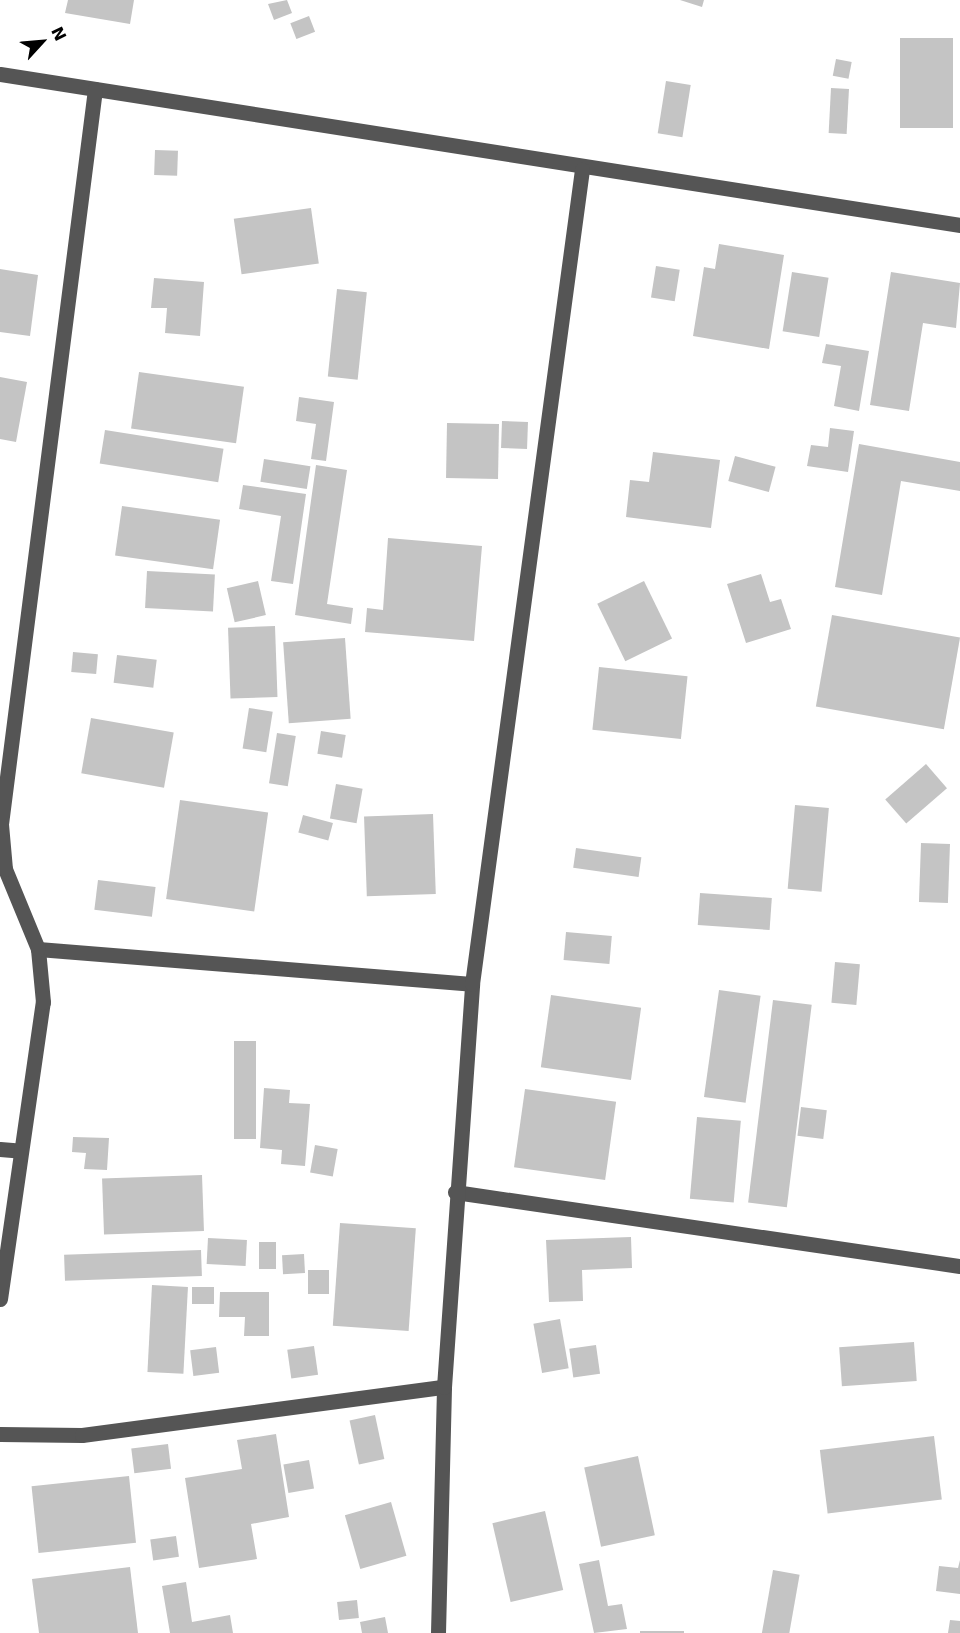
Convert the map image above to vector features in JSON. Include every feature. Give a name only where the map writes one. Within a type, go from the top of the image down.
[{"type":"street","points":[[0,74],[582,170],[960,225]]},
{"type":"street","points":[[0,1299],[43,1002],[38,949],[4,869],[1,824],[95,90]]},
{"type":"street","points":[[438,1633],[444,1387],[455,1192],[472,984],[582,170]]},
{"type":"street","points":[[38,949],[472,984]]},
{"type":"street","points":[[0,1149],[21,1151]]},
{"type":"street","points":[[455,1192],[960,1266]]},
{"type":"street","points":[[0,1434],[82,1435],[444,1387]]},
{"type":"building","points":[[68,0],[134,0],[130,24],[65,13]]},
{"type":"building","points":[[287,0],[292,13],[274,20],[268,4]]},
{"type":"building","points":[[680,0],[704,0],[702,7]]},
{"type":"building","points":[[309,16],[315,32],[296,39],[290,23]]},
{"type":"building","points":[[900,38],[953,38],[953,128],[900,128]]},
{"type":"building","points":[[836,59],[852,62],[848,79],[833,76]]},
{"type":"building","points":[[666,81],[691,85],[682,137],[658,133]]},
{"type":"building","points":[[831,88],[849,89],[847,134],[829,133]]},
{"type":"building","points":[[155,150],[178,151],[177,176],[154,175]]},
{"type":"building","points":[[311,208],[319,263],[242,274],[234,219]]},
{"type":"building","points":[[719,244],[784,255],[769,349],[693,336],[704,267],[715,269]]},
{"type":"building","points":[[656,266],[680,270],[675,301],[651,298]]},
{"type":"building","points":[[0,269],[38,275],[30,336],[0,332]]},
{"type":"building","points":[[792,272],[829,278],[819,337],[783,331]]},
{"type":"building","points":[[891,272],[960,283],[956,328],[923,323],[909,411],[870,405]]},
{"type":"building","points":[[154,278],[204,282],[200,336],[165,333],[167,308],[151,308]]},
{"type":"building","points":[[337,289],[367,292],[358,380],[328,377]]},
{"type":"building","points":[[826,344],[869,351],[859,411],[834,406],[841,366],[822,363]]},
{"type":"building","points":[[139,372],[244,387],[236,443],[131,428]]},
{"type":"building","points":[[0,377],[27,382],[16,442],[0,439]]},
{"type":"building","points":[[299,397],[334,402],[326,461],[311,459],[316,424],[296,421]]},
{"type":"building","points":[[502,421],[528,422],[527,449],[501,448]]},
{"type":"building","points":[[447,423],[499,424],[498,479],[446,478]]},
{"type":"building","points":[[830,428],[854,431],[848,472],[807,466],[811,445],[828,447]]},
{"type":"building","points":[[105,430],[224,449],[218,482],[100,464]]},
{"type":"building","points":[[859,444],[960,462],[960,491],[901,481],[882,595],[835,587]]},
{"type":"building","points":[[653,452],[720,460],[711,528],[626,517],[630,480],[649,482]]},
{"type":"building","points":[[735,456],[776,467],[769,492],[728,481]]},
{"type":"building","points":[[264,459],[310,466],[307,489],[260,482]]},
{"type":"building","points":[[316,465],[347,470],[327,604],[353,608],[351,624],[295,615]]},
{"type":"building","points":[[243,485],[306,494],[293,584],[271,581],[281,516],[239,509]]},
{"type":"building","points":[[122,506],[220,520],[213,569],[115,556]]},
{"type":"building","points":[[388,538],[482,546],[474,641],[365,632],[367,608],[383,610]]},
{"type":"building","points":[[147,571],[215,575],[213,612],[145,608]]},
{"type":"building","points":[[761,574],[770,602],[781,599],[791,629],[746,643],[727,584]]},
{"type":"building","points":[[258,581],[266,615],[235,622],[227,588]]},
{"type":"building","points":[[644,581],[672,639],[625,661],[597,604]]},
{"type":"building","points":[[832,615],[960,638],[944,729],[816,707]]},
{"type":"building","points":[[275,626],[277,697],[231,699],[228,628]]},
{"type":"building","points":[[345,638],[351,719],[289,723],[283,642]]},
{"type":"building","points":[[73,652],[98,654],[96,674],[71,672]]},
{"type":"building","points":[[117,655],[157,660],[153,688],[114,683]]},
{"type":"building","points":[[599,667],[688,676],[681,739],[592,730]]},
{"type":"building","points":[[249,708],[273,712],[266,752],[243,748]]},
{"type":"building","points":[[91,718],[174,733],[164,788],[81,773]]},
{"type":"building","points":[[321,731],[346,735],[342,758],[317,754]]},
{"type":"building","points":[[277,733],[296,736],[288,786],[269,783]]},
{"type":"building","points":[[926,764],[947,788],[906,824],[885,799]]},
{"type":"building","points":[[336,784],[363,789],[357,823],[330,818]]},
{"type":"building","points":[[180,800],[268,812],[254,911],[166,899]]},
{"type":"building","points":[[795,805],[829,808],[822,892],[788,889]]},
{"type":"building","points":[[433,814],[436,894],[367,896],[364,816]]},
{"type":"building","points":[[303,815],[333,823],[328,840],[298,832]]},
{"type":"building","points":[[921,843],[950,844],[948,903],[919,902]]},
{"type":"building","points":[[576,848],[641,857],[639,877],[573,868]]},
{"type":"building","points":[[98,880],[156,887],[152,917],[94,910]]},
{"type":"building","points":[[700,893],[772,898],[770,930],[698,925]]},
{"type":"building","points":[[566,932],[612,936],[609,964],[564,960]]},
{"type":"building","points":[[835,962],[860,964],[856,1005],[831,1003]]},
{"type":"building","points":[[719,990],[761,996],[746,1103],[704,1097]]},
{"type":"building","points":[[551,995],[641,1008],[631,1080],[541,1067]]},
{"type":"building","points":[[773,1000],[812,1005],[787,1207],[748,1202]]},
{"type":"building","points":[[234,1041],[256,1041],[256,1139],[234,1139]]},
{"type":"building","points":[[264,1088],[290,1090],[289,1103],[310,1104],[305,1166],[281,1164],[282,1150],[260,1148]]},
{"type":"building","points":[[525,1089],[616,1102],[605,1180],[514,1167]]},
{"type":"building","points":[[801,1107],[827,1110],[823,1139],[797,1136]]},
{"type":"building","points":[[697,1117],[741,1121],[734,1203],[690,1199]]},
{"type":"building","points":[[73,1137],[109,1138],[107,1170],[84,1169],[86,1153],[72,1152]]},
{"type":"building","points":[[315,1145],[338,1149],[333,1177],[310,1173]]},
{"type":"building","points":[[202,1175],[204,1231],[104,1234],[102,1178]]},
{"type":"building","points":[[340,1223],[416,1228],[409,1331],[333,1326]]},
{"type":"building","points":[[631,1237],[632,1268],[582,1270],[583,1301],[549,1302],[546,1240]]},
{"type":"building","points":[[208,1238],[247,1240],[246,1266],[207,1264]]},
{"type":"building","points":[[259,1242],[276,1242],[276,1269],[259,1269]]},
{"type":"building","points":[[201,1250],[202,1276],[65,1281],[64,1255]]},
{"type":"building","points":[[304,1254],[305,1273],[283,1274],[282,1255]]},
{"type":"building","points":[[308,1270],[329,1270],[329,1294],[308,1294]]},
{"type":"building","points":[[152,1285],[188,1287],[183,1374],[147,1372]]},
{"type":"building","points":[[192,1287],[214,1287],[214,1304],[192,1304]]},
{"type":"building","points":[[220,1292],[269,1292],[269,1336],[244,1336],[245,1317],[219,1317]]},
{"type":"building","points":[[560,1319],[569,1368],[542,1373],[533,1324]]},
{"type":"building","points":[[914,1342],[917,1381],[842,1386],[839,1347]]},
{"type":"building","points":[[596,1345],[600,1374],[573,1377],[569,1349]]},
{"type":"building","points":[[314,1346],[318,1375],[291,1378],[287,1350]]},
{"type":"building","points":[[216,1347],[219,1373],[193,1376],[190,1350]]},
{"type":"building","points":[[375,1415],[384,1459],[359,1464],[350,1420]]},
{"type":"building","points":[[276,1434],[289,1517],[251,1524],[257,1559],[199,1568],[185,1478],[242,1469],[237,1440]]},
{"type":"building","points":[[934,1436],[942,1500],[828,1514],[820,1450]]},
{"type":"building","points":[[168,1444],[171,1469],[134,1473],[131,1449]]},
{"type":"building","points":[[638,1456],[655,1535],[601,1547],[584,1467]]},
{"type":"building","points":[[309,1460],[314,1489],[288,1493],[283,1465]]},
{"type":"building","points":[[129,1476],[136,1543],[39,1553],[32,1486]]},
{"type":"building","points":[[391,1502],[406,1556],[360,1569],[345,1515]]},
{"type":"building","points":[[545,1511],[563,1590],[511,1602],[492,1523]]},
{"type":"building","points":[[176,1536],[179,1557],[153,1560],[150,1540]]},
{"type":"building","points":[[599,1560],[608,1606],[622,1604],[627,1629],[594,1633],[579,1564]]},
{"type":"building","points":[[960,1560],[960,1594],[936,1591],[939,1566],[958,1568]]},
{"type":"building","points":[[130,1567],[138,1633],[39,1633],[32,1579]]},
{"type":"building","points":[[773,1570],[800,1575],[789,1633],[762,1633]]},
{"type":"building","points":[[186,1582],[192,1622],[230,1615],[233,1633],[170,1633],[162,1586]]},
{"type":"building","points":[[357,1600],[359,1618],[339,1620],[337,1602]]},
{"type":"building","points":[[385,1617],[388,1633],[362,1633],[360,1622]]},
{"type":"building","points":[[950,1620],[960,1621],[960,1633],[948,1633]]},
{"type":"building","points":[[640,1631],[684,1631],[684,1633],[640,1633]]}]
